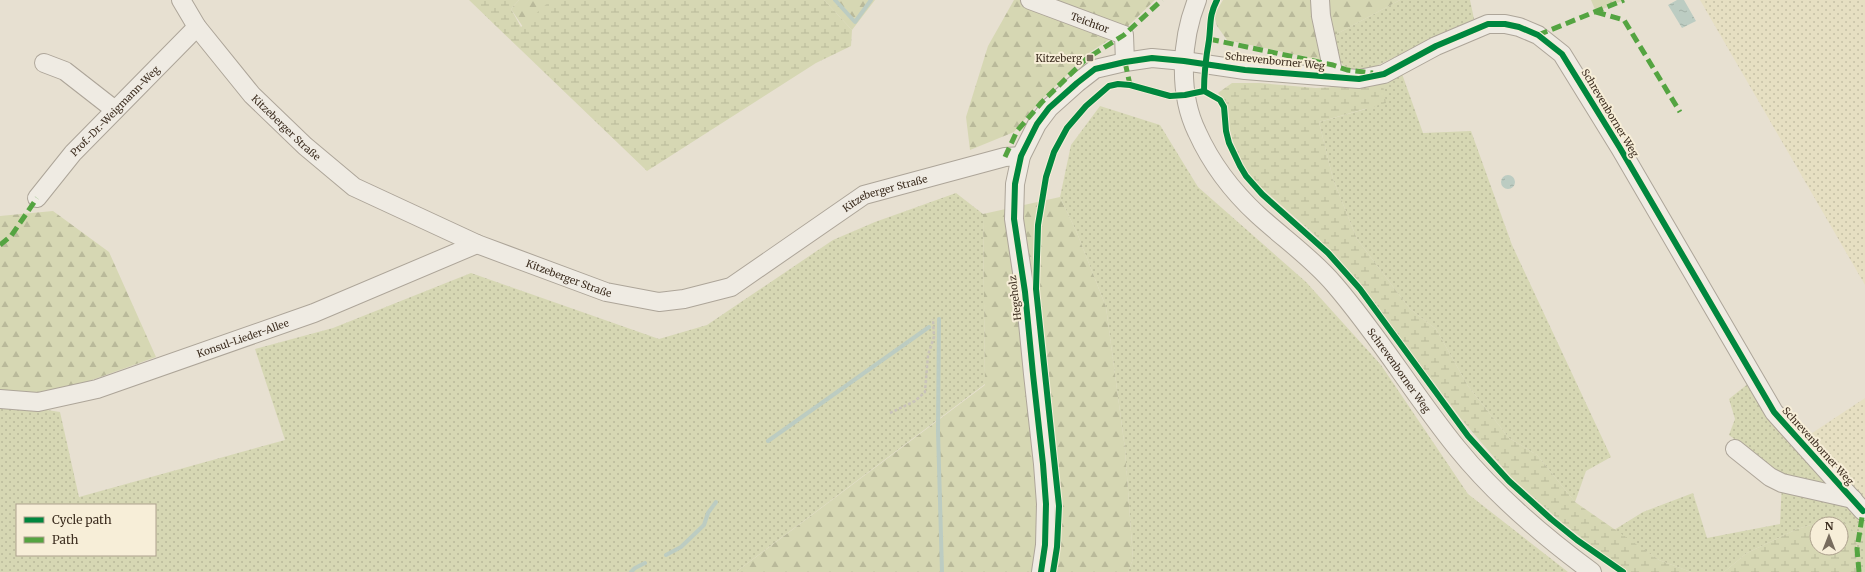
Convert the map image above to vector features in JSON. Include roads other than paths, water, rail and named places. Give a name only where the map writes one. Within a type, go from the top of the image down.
[{"type":"street","name":"Kitzeberger Straße","points":[[181,0],[197,27],[252,95],[305,146],[354,186],[477,244],[606,292],[659,302],[684,299],[731,287],[864,194],[1004,157],[1021,156]]},
{"type":"street","name":"Teichtor","points":[[1030,0],[1124,35],[1125,62]]},
{"type":"street","points":[[1184,61],[1190,16],[1197,0]]},
{"type":"street","points":[[1320,0],[1321,16],[1334,77]]},
{"type":"street","name":"Schrevenborner Weg","points":[[1592,572],[1538,530],[1497,492],[1450,439],[1364,320],[1333,283],[1311,259],[1257,215],[1238,194],[1210,157],[1196,132],[1185,95],[1184,61],[1245,70],[1359,79],[1384,74],[1436,46],[1488,24],[1505,24],[1519,27],[1538,35],[1562,54],[1624,155],[1774,412],[1858,505],[1770,477],[1735,449]]},
{"type":"street","name":"Prof.-Dr.-Weigmann-Weg","points":[[37,198],[73,153],[197,27]]},
{"type":"street","name":"Hegeholz","points":[[1041,572],[1045,545],[1046,504],[1044,464],[1025,292],[1014,219],[1015,184],[1021,156],[1038,124],[1049,108],[1095,69],[1152,58],[1184,61]]},
{"type":"street","points":[[44,64],[65,72],[115,110]]},
{"type":"street","name":"Konsul-Lieder-Allee","points":[[0,399],[38,402],[97,389],[314,313],[477,244]]},
{"type":"water","points":[[1677,0],[1684,0],[1696,21],[1682,28],[1668,5]]},
{"type":"water","points":[[1505,175],[1511,175],[1515,179],[1515,185],[1511,189],[1505,189],[1501,185],[1501,179]]},
{"type":"waterway","points":[[835,0],[855,22],[871,0]]},
{"type":"waterway","points":[[939,319],[938,431],[942,572]]},
{"type":"waterway","points":[[768,441],[929,327]]},
{"type":"waterway","points":[[666,555],[681,547],[704,525],[708,513],[716,502]]},
{"type":"waterway","points":[[631,572],[635,568],[645,563]]},
{"type":"place","name":"Kitzeberg","points":[[1090,58]]}]
